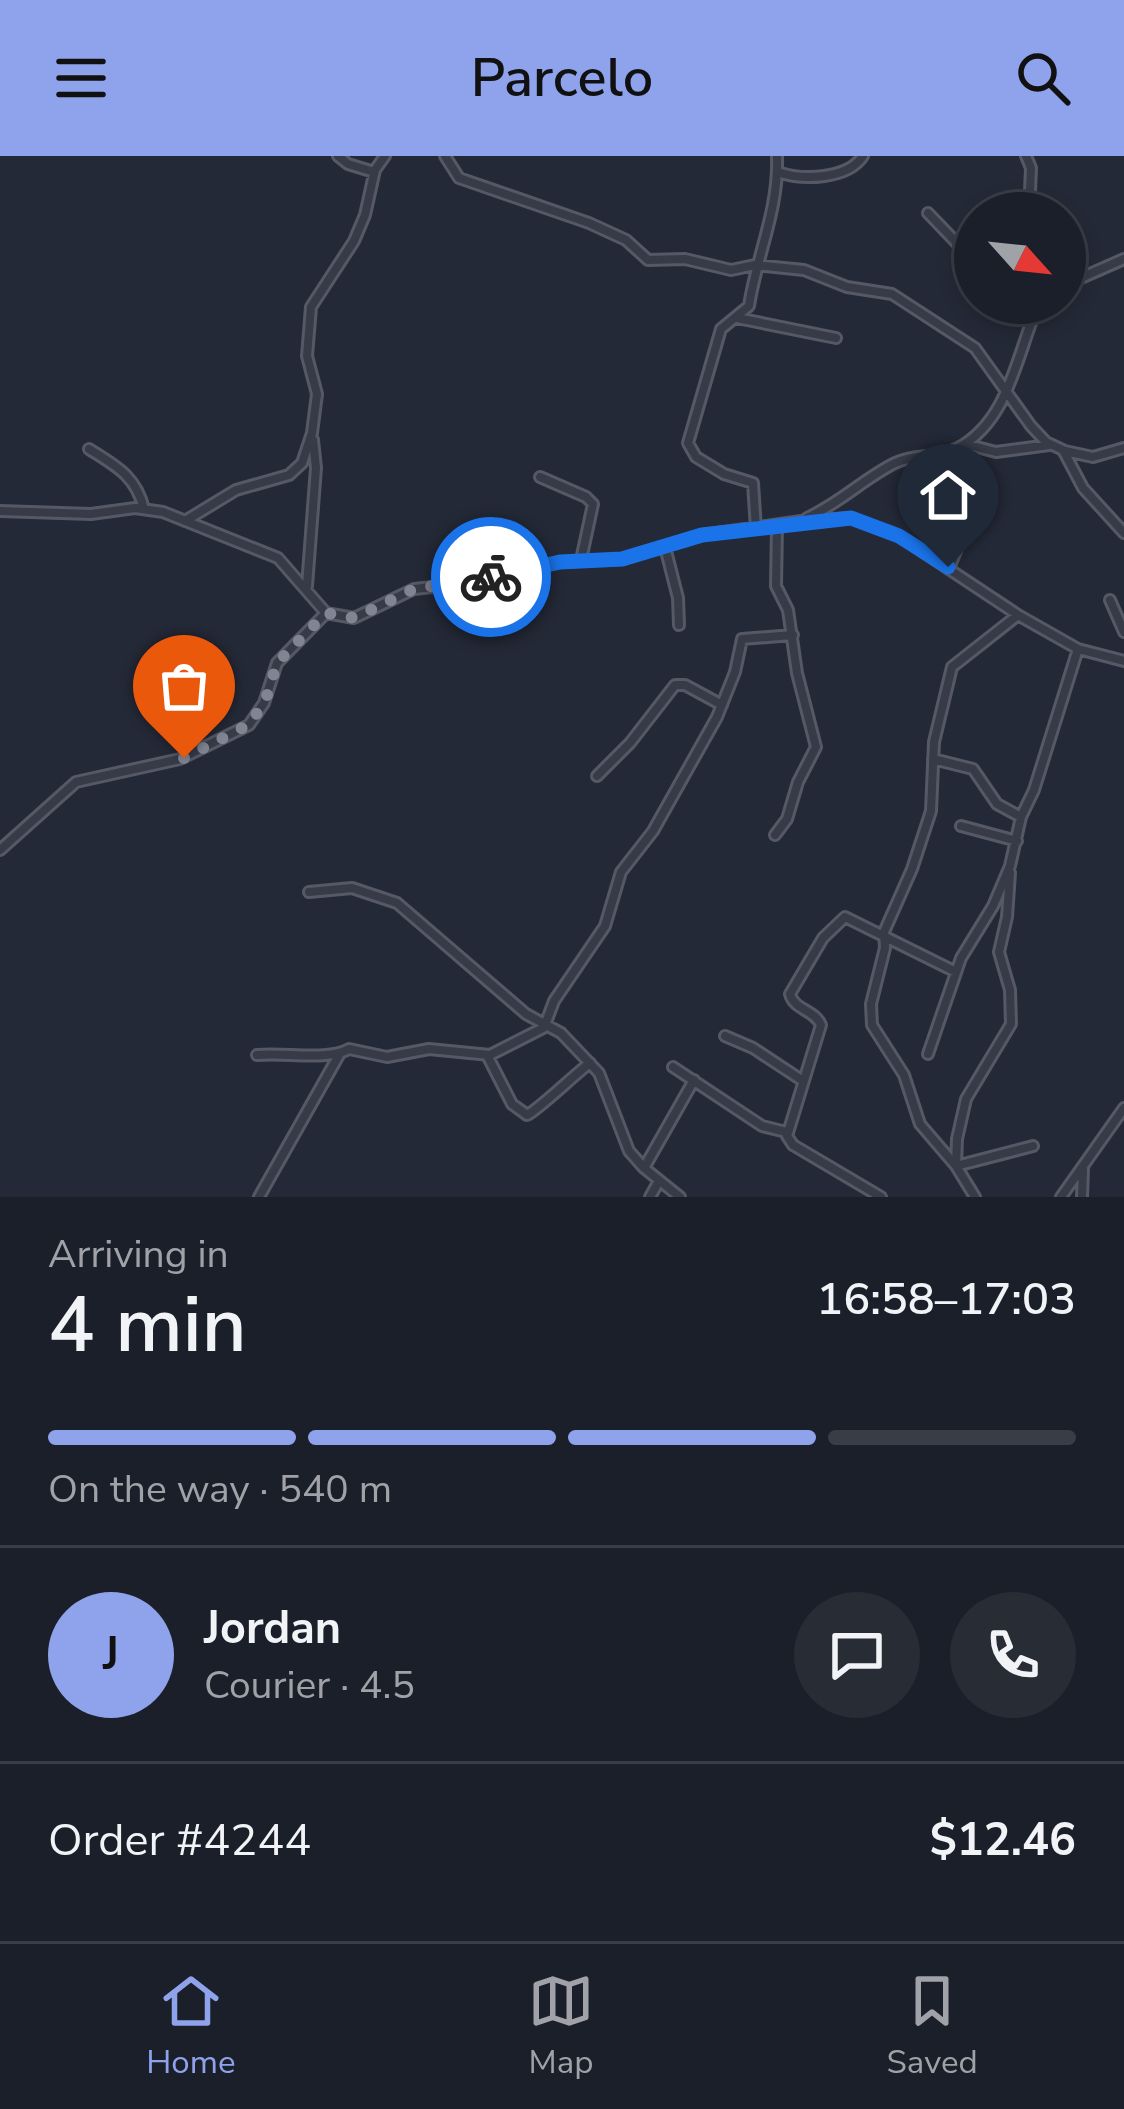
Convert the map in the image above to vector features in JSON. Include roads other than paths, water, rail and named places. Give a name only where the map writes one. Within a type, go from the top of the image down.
[{"type":"street","points":[[338,156],[374,172]]},
{"type":"street","points":[[185,521],[236,490],[289,475],[302,463],[312,433],[317,389],[308,356],[311,307],[354,241],[374,172],[385,156]]},
{"type":"street","points":[[445,156],[460,178],[589,223],[626,240],[645,259],[694,260],[725,270],[755,266],[804,270],[847,287],[892,294],[971,344],[1051,445],[1093,457],[1124,448]]},
{"type":"street","points":[[756,529],[754,483],[728,476],[695,457],[688,443],[716,341],[726,322],[747,310],[755,266],[772,221],[778,156]]},
{"type":"street","points":[[778,172],[794,176],[840,173],[854,168],[863,156]]},
{"type":"street","points":[[1026,156],[1030,192]]},
{"type":"street","points":[[928,213],[954,240]]},
{"type":"street","points":[[1086,276],[1124,260]]},
{"type":"street","points":[[736,317],[836,338]]},
{"type":"street","points":[[801,521],[834,506],[904,458],[942,454],[964,444],[989,420],[1006,393],[1031,324]]},
{"type":"street","points":[[307,588],[316,468],[312,433]]},
{"type":"street","points":[[964,444],[996,452],[1051,445]]},
{"type":"street","points":[[89,449],[126,473],[136,484],[144,509]]},
{"type":"street","points":[[1064,450],[1083,488],[1124,533]]},
{"type":"street","points":[[540,477],[586,496],[593,504],[581,560]]},
{"type":"street","points":[[0,511],[91,514],[144,509],[185,521],[271,554],[326,613],[354,618],[414,589],[581,560],[622,559],[702,535],[851,518],[899,536],[1078,649],[1124,662]]},
{"type":"street","points":[[934,512],[965,530],[950,568]]},
{"type":"street","points":[[775,835],[788,819],[798,782],[816,747],[787,607],[776,586],[777,526]]},
{"type":"street","points":[[665,547],[680,626]]},
{"type":"street","points":[[1110,600],[1124,632]]},
{"type":"street","points":[[0,848],[76,782],[180,759],[249,725],[266,699],[277,663],[326,613]]},
{"type":"street","points":[[975,1197],[920,1124],[904,1075],[871,1022],[871,1004],[884,938],[927,826],[933,759],[952,667],[1018,615]]},
{"type":"street","points":[[259,1197],[339,1055],[349,1049],[384,1057],[429,1049],[487,1055],[547,1025],[554,1001],[604,926],[617,879],[653,831],[722,705],[744,637],[793,635]]},
{"type":"street","points":[[928,1054],[956,972],[1010,866],[1021,817],[1034,790],[1078,649]]},
{"type":"street","points":[[597,776],[633,740],[675,685],[722,705]]},
{"type":"street","points":[[933,759],[973,769],[997,804],[1021,817]]},
{"type":"street","points":[[961,826],[1017,841]]},
{"type":"street","points":[[956,1166],[964,1104],[1011,1024],[1010,990],[999,952],[1010,866]]},
{"type":"street","points":[[309,892],[352,888],[398,902],[526,1014],[561,1033],[601,1077],[624,1143],[644,1168],[680,1197]]},
{"type":"street","points":[[881,1197],[793,1145],[787,1132],[821,1025],[791,999],[800,975],[841,918],[853,919],[956,972]]},
{"type":"street","points":[[725,1036],[753,1048],[803,1082]]},
{"type":"street","points":[[256,1055],[339,1055]]},
{"type":"street","points":[[487,1055],[512,1104],[527,1115],[590,1064]]},
{"type":"street","points":[[673,1067],[762,1126],[787,1132]]},
{"type":"street","points":[[644,1168],[694,1080]]},
{"type":"street","points":[[1061,1197],[1124,1108]]},
{"type":"street","points":[[956,1166],[1033,1146]]},
{"type":"street","points":[[1082,1197],[1083,1168]]},
{"type":"street","points":[[650,1197],[659,1181]]}]
